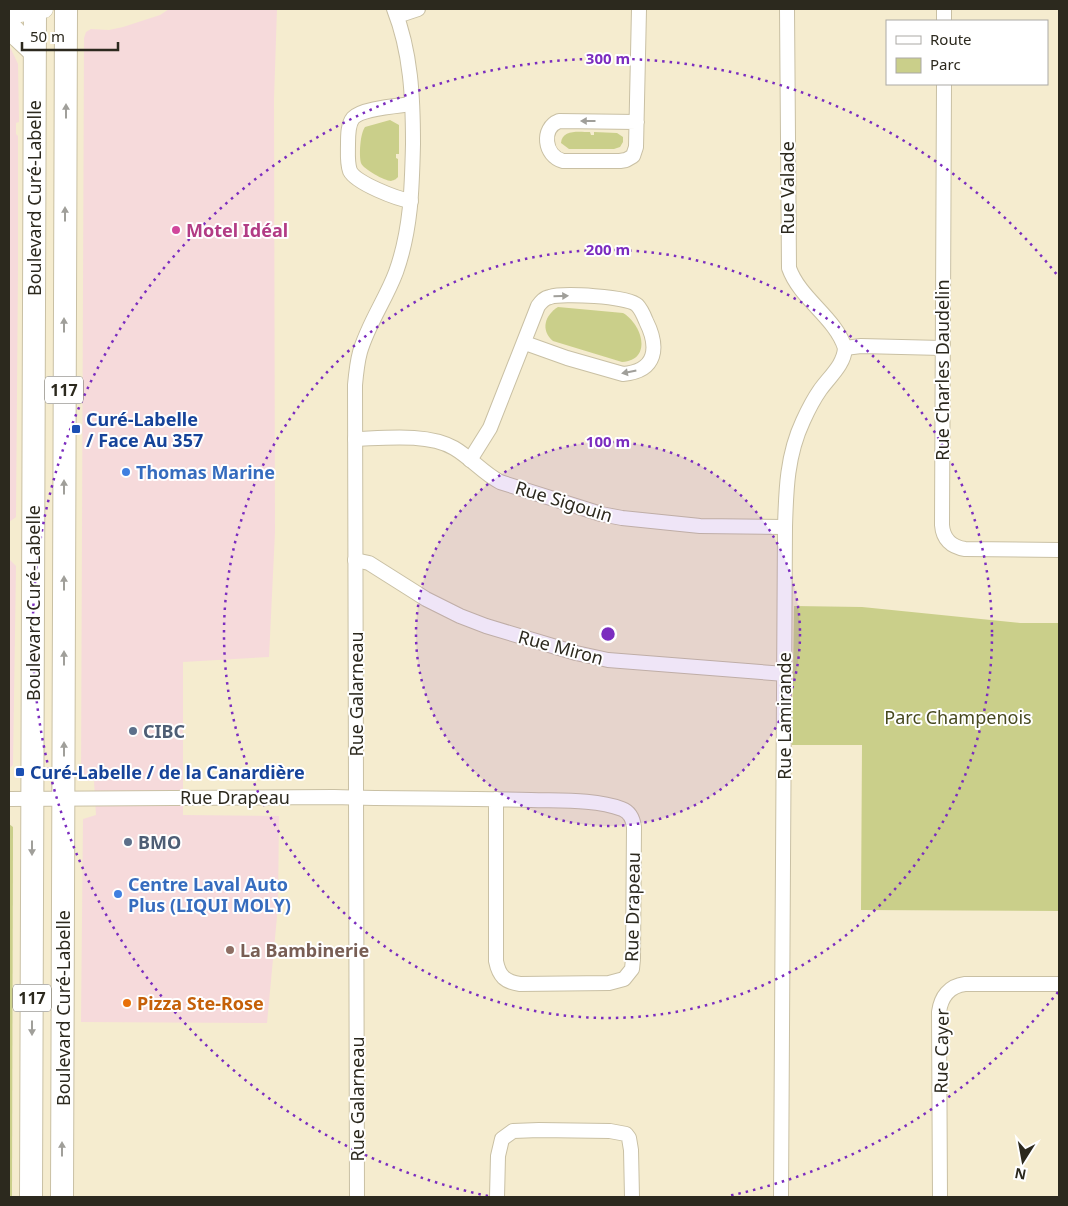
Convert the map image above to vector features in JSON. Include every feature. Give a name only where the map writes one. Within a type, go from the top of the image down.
[{"type":"main road","name":"Boulevard Curé-Labelle","points":[[31,1197],[34,51],[38,9]]},
{"type":"main road","name":"Boulevard Curé-Labelle","points":[[62,1197],[66,9]]},
{"type":"main road","points":[[9,26],[34,51]]},
{"type":"street","points":[[9,13],[38,9]]},
{"type":"street","points":[[395,12],[418,9]]},
{"type":"street","points":[[637,122],[559,121],[550,128],[548,149],[555,158],[563,161],[626,160],[633,156],[637,122],[639,9]]},
{"type":"street","name":"Rue Valade","points":[[787,9],[789,268],[794,281],[835,330],[843,341],[845,348]]},
{"type":"street","name":"Rue Galarneau","points":[[357,1197],[355,386],[358,358],[364,340],[396,272],[405,241],[411,200],[412,104],[408,61],[395,12]]},
{"type":"street","name":"Rue Charles Daudelin","points":[[944,85],[942,524],[944,537],[954,546],[966,549],[1059,550]]},
{"type":"street","points":[[411,200],[388,195],[354,176],[349,165],[348,140],[351,122],[357,115],[372,110],[412,104]]},
{"type":"street","points":[[470,460],[490,428],[541,302],[551,297],[562,295],[615,298],[634,302],[641,310],[652,331],[655,348],[651,358],[643,368],[623,374],[566,358],[525,343]]},
{"type":"street","points":[[845,348],[861,346],[942,348]]},
{"type":"street","name":"Rue Lamirande","points":[[781,1197],[785,527],[788,472],[795,442],[803,420],[816,397],[843,360],[845,348]]},
{"type":"street","name":"Rue Sigouin","points":[[355,439],[407,438],[432,440],[453,447],[500,482],[617,517],[700,526],[785,527]]},
{"type":"street","name":"Rue Miron","points":[[356,560],[369,563],[426,599],[460,616],[584,655],[617,661],[785,674]]},
{"type":"street","name":"Rue Drapeau","points":[[9,799],[356,797],[496,799],[574,802],[616,808],[626,811],[630,815],[634,827],[633,959],[632,969],[624,979],[609,983],[520,984],[509,982],[500,975],[496,961],[496,799]]},
{"type":"street","name":"Rue Cayer","points":[[940,1197],[939,1012],[944,996],[951,988],[965,984],[1059,984]]},
{"type":"street","points":[[497,1197],[498,1156],[502,1139],[513,1131],[548,1130],[610,1131],[626,1134],[629,1138],[631,1150],[632,1197]]},
{"type":"shaded area","points":[[169,9],[277,9],[274,99],[275,532],[269,657],[183,662],[183,815],[279,816],[278,906],[267,1023],[81,1022],[83,819],[96,815],[94,781],[81,781],[84,38],[86,32],[91,29],[109,30],[123,27],[160,15]]},
{"type":"shaded area","points":[[9,45],[18,64],[19,122],[16,123],[16,134],[18,136],[18,268],[16,517],[9,522]]},
{"type":"shaded area","points":[[9,559],[16,566],[13,765],[9,769]]},
{"type":"green space","points":[[390,120],[399,125],[399,154],[396,154],[398,159],[398,177],[391,181],[379,177],[366,168],[361,163],[360,155],[361,139],[365,127]]},
{"type":"green space","points":[[590,132],[591,135],[594,135],[594,132],[617,133],[623,137],[623,142],[620,147],[614,149],[569,149],[561,143],[564,135],[568,133]]},
{"type":"green space","points":[[558,307],[623,313],[630,318],[639,333],[641,349],[638,355],[632,360],[622,362],[553,341],[545,328],[547,318]]},
{"type":"green space","name":"Parc Champenois","points":[[794,606],[862,607],[1020,623],[1059,623],[1059,911],[861,910],[862,745],[792,745]]},
{"type":"green space","points":[[9,824],[13,827],[12,1197],[9,1197]]},
{"type":"place","name":"Motel Idéal","points":[[176,230]]},
{"type":"place","name":"Curé-Labelle / Face Au 357","points":[[76,429]]},
{"type":"place","name":"Thomas Marine","points":[[126,472]]},
{"type":"place","name":"CIBC","points":[[133,731]]},
{"type":"place","name":"Curé-Labelle / de la Canardière","points":[[20,772]]},
{"type":"place","name":"BMO","points":[[128,842]]},
{"type":"place","name":"Centre Laval Auto Plus (LIQUI MOLY)","points":[[118,894]]},
{"type":"place","name":"La Bambinerie","points":[[230,950]]},
{"type":"place","name":"Pizza Ste-Rose","points":[[127,1003]]}]
